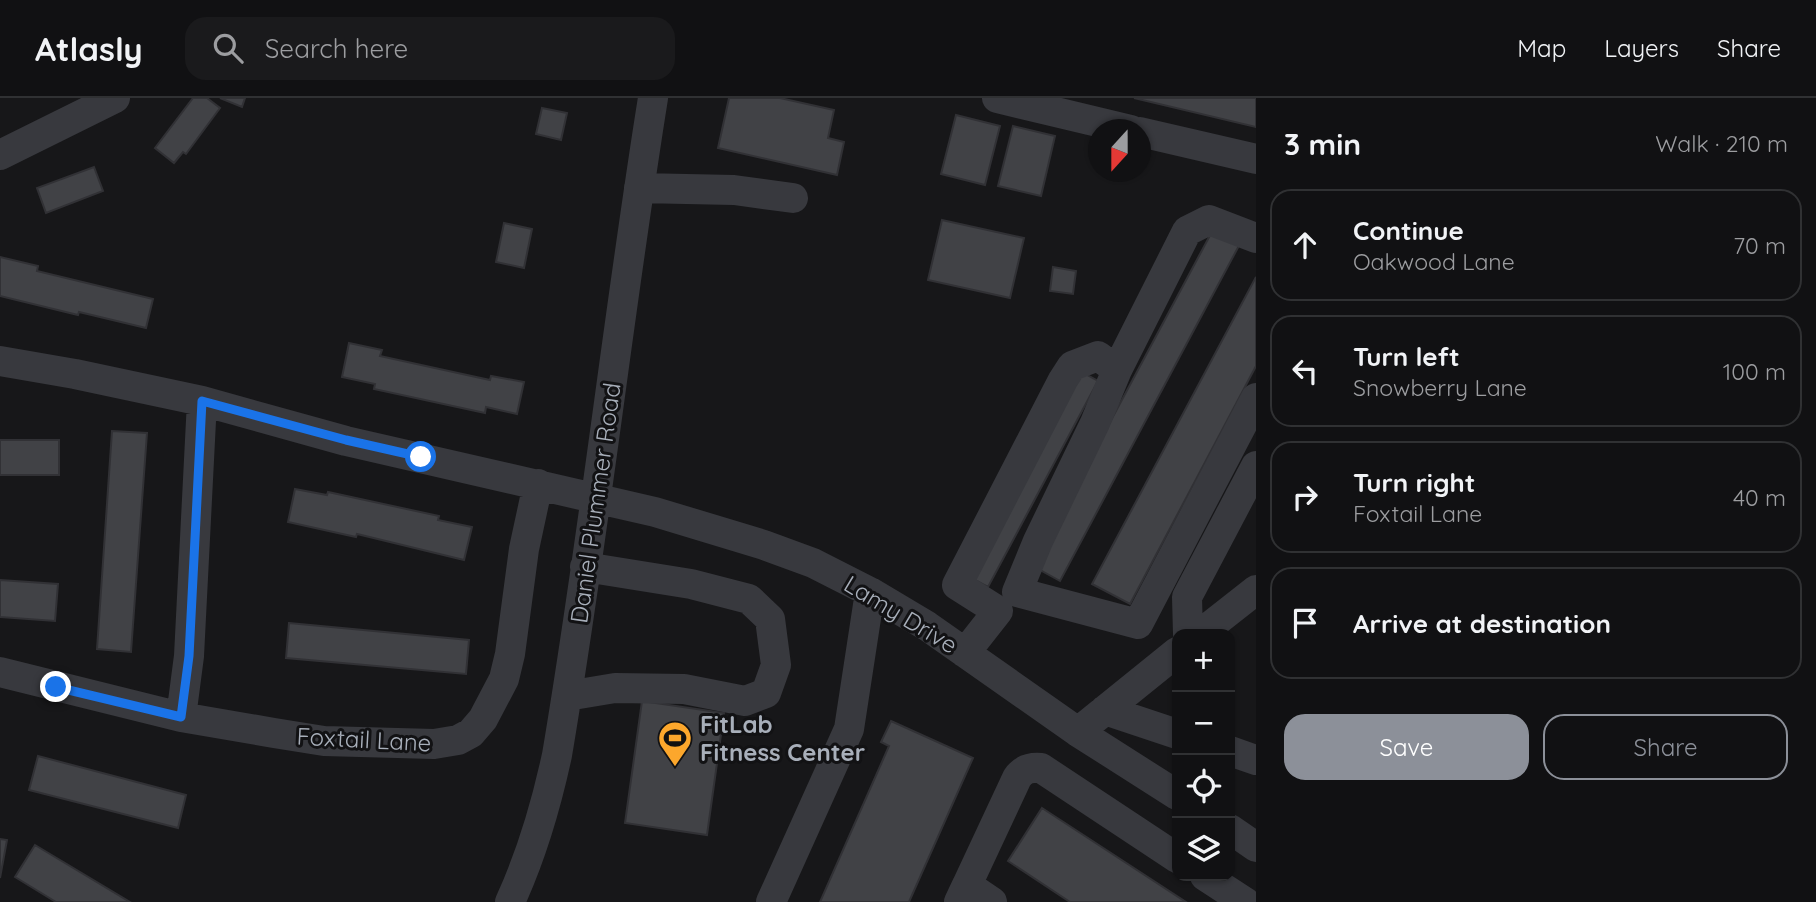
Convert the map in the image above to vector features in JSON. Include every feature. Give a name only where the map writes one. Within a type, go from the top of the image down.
[{"type":"street","points":[[0,155],[115,98]]},
{"type":"street","name":"Daniel Plummer Road","points":[[510,902],[531,853],[546,807],[567,696],[653,98]]},
{"type":"street","points":[[997,98],[1088,120]]},
{"type":"street","points":[[1151,135],[1256,159]]},
{"type":"street","points":[[639,188],[734,190],[793,198]]},
{"type":"street","points":[[965,653],[1007,601],[1095,423],[1117,370],[1187,232],[1209,220],[1256,238]]},
{"type":"street","points":[[1117,370],[1098,356],[1072,366],[957,586],[1007,601],[1138,624],[1256,398]]},
{"type":"street","name":"Lamy Drive","points":[[0,361],[202,401],[346,440],[655,512],[813,563],[870,592],[927,626],[1078,732],[1172,792]]},
{"type":"street","points":[[181,717],[189,656],[202,401]]},
{"type":"street","points":[[1188,629],[1187,597],[1256,466]]},
{"type":"street","name":"Foxtail Lane","points":[[0,672],[181,717],[324,741],[434,744],[458,740],[471,733],[494,702],[504,679],[510,654],[524,549],[538,484]]},
{"type":"street","points":[[567,696],[615,688],[684,689],[745,701],[766,693],[776,665],[770,619],[749,599],[691,584],[585,567]]},
{"type":"street","points":[[1206,629],[1256,590]]},
{"type":"street","points":[[771,902],[849,729],[870,592]]},
{"type":"street","points":[[1078,732],[1172,656]]},
{"type":"street","points":[[1105,710],[1172,732]]},
{"type":"street","points":[[1235,753],[1256,760]]},
{"type":"street","points":[[992,902],[963,894],[1017,778],[1021,772],[1034,767],[1041,768],[1172,855]]},
{"type":"street","points":[[1235,832],[1256,847]]},
{"type":"street","points":[[1213,881],[1245,902]]},
{"type":"building","points":[[193,98],[207,98],[220,108],[186,154],[183,152],[174,163],[155,148]]},
{"type":"building","points":[[220,98],[245,98],[242,107]]},
{"type":"building","points":[[729,98],[780,98],[834,110],[828,138],[844,142],[837,175],[718,148]]},
{"type":"building","points":[[1134,98],[1256,98],[1256,127]]},
{"type":"building","points":[[542,108],[567,113],[561,140],[536,134]]},
{"type":"building","points":[[956,115],[1000,126],[985,185],[941,174]]},
{"type":"building","points":[[1013,126],[1055,136],[1041,196],[998,186]]},
{"type":"building","points":[[94,167],[103,191],[46,213],[37,188]]},
{"type":"building","points":[[942,220],[1024,238],[1010,298],[928,280]]},
{"type":"building","points":[[504,223],[532,229],[524,268],[496,262]]},
{"type":"building","points":[[1215,226],[1242,240],[1060,581],[1033,566]]},
{"type":"building","points":[[0,257],[38,266],[37,271],[153,299],[146,328],[0,296]]},
{"type":"building","points":[[1053,267],[1076,271],[1073,294],[1050,291]]},
{"type":"building","points":[[1256,277],[1256,366],[1130,604],[1092,584]]},
{"type":"building","points":[[349,343],[382,350],[380,356],[490,380],[491,376],[524,382],[517,414],[486,407],[485,413],[374,389],[375,384],[342,377]]},
{"type":"building","points":[[1080,371],[1098,381],[988,587],[969,577]]},
{"type":"building","points":[[112,431],[147,433],[131,652],[97,649]]},
{"type":"building","points":[[0,440],[59,440],[59,475],[0,475]]},
{"type":"building","points":[[295,489],[327,495],[328,492],[439,516],[438,520],[472,527],[464,560],[357,534],[356,537],[288,522]]},
{"type":"building","points":[[0,580],[58,584],[55,621],[0,617]]},
{"type":"building","points":[[289,623],[469,640],[466,674],[286,658]]},
{"type":"building","name":"FitLab Fitness Center","points":[[642,701],[724,713],[707,835],[625,823]]},
{"type":"building","points":[[891,721],[973,758],[909,902],[820,902],[889,746],[881,742]]},
{"type":"building","points":[[38,756],[186,795],[178,828],[29,790]]},
{"type":"building","points":[[1042,808],[1186,902],[1070,902],[1008,861]]},
{"type":"building","points":[[0,839],[7,840],[0,878]]},
{"type":"building","points":[[35,845],[130,902],[56,902],[15,877]]},
{"type":"place","name":"FitLab Fitness Center","points":[[675,768]]},
{"type":"route","points":[[56,687],[181,717],[189,656],[202,401],[346,440],[421,457]]}]
